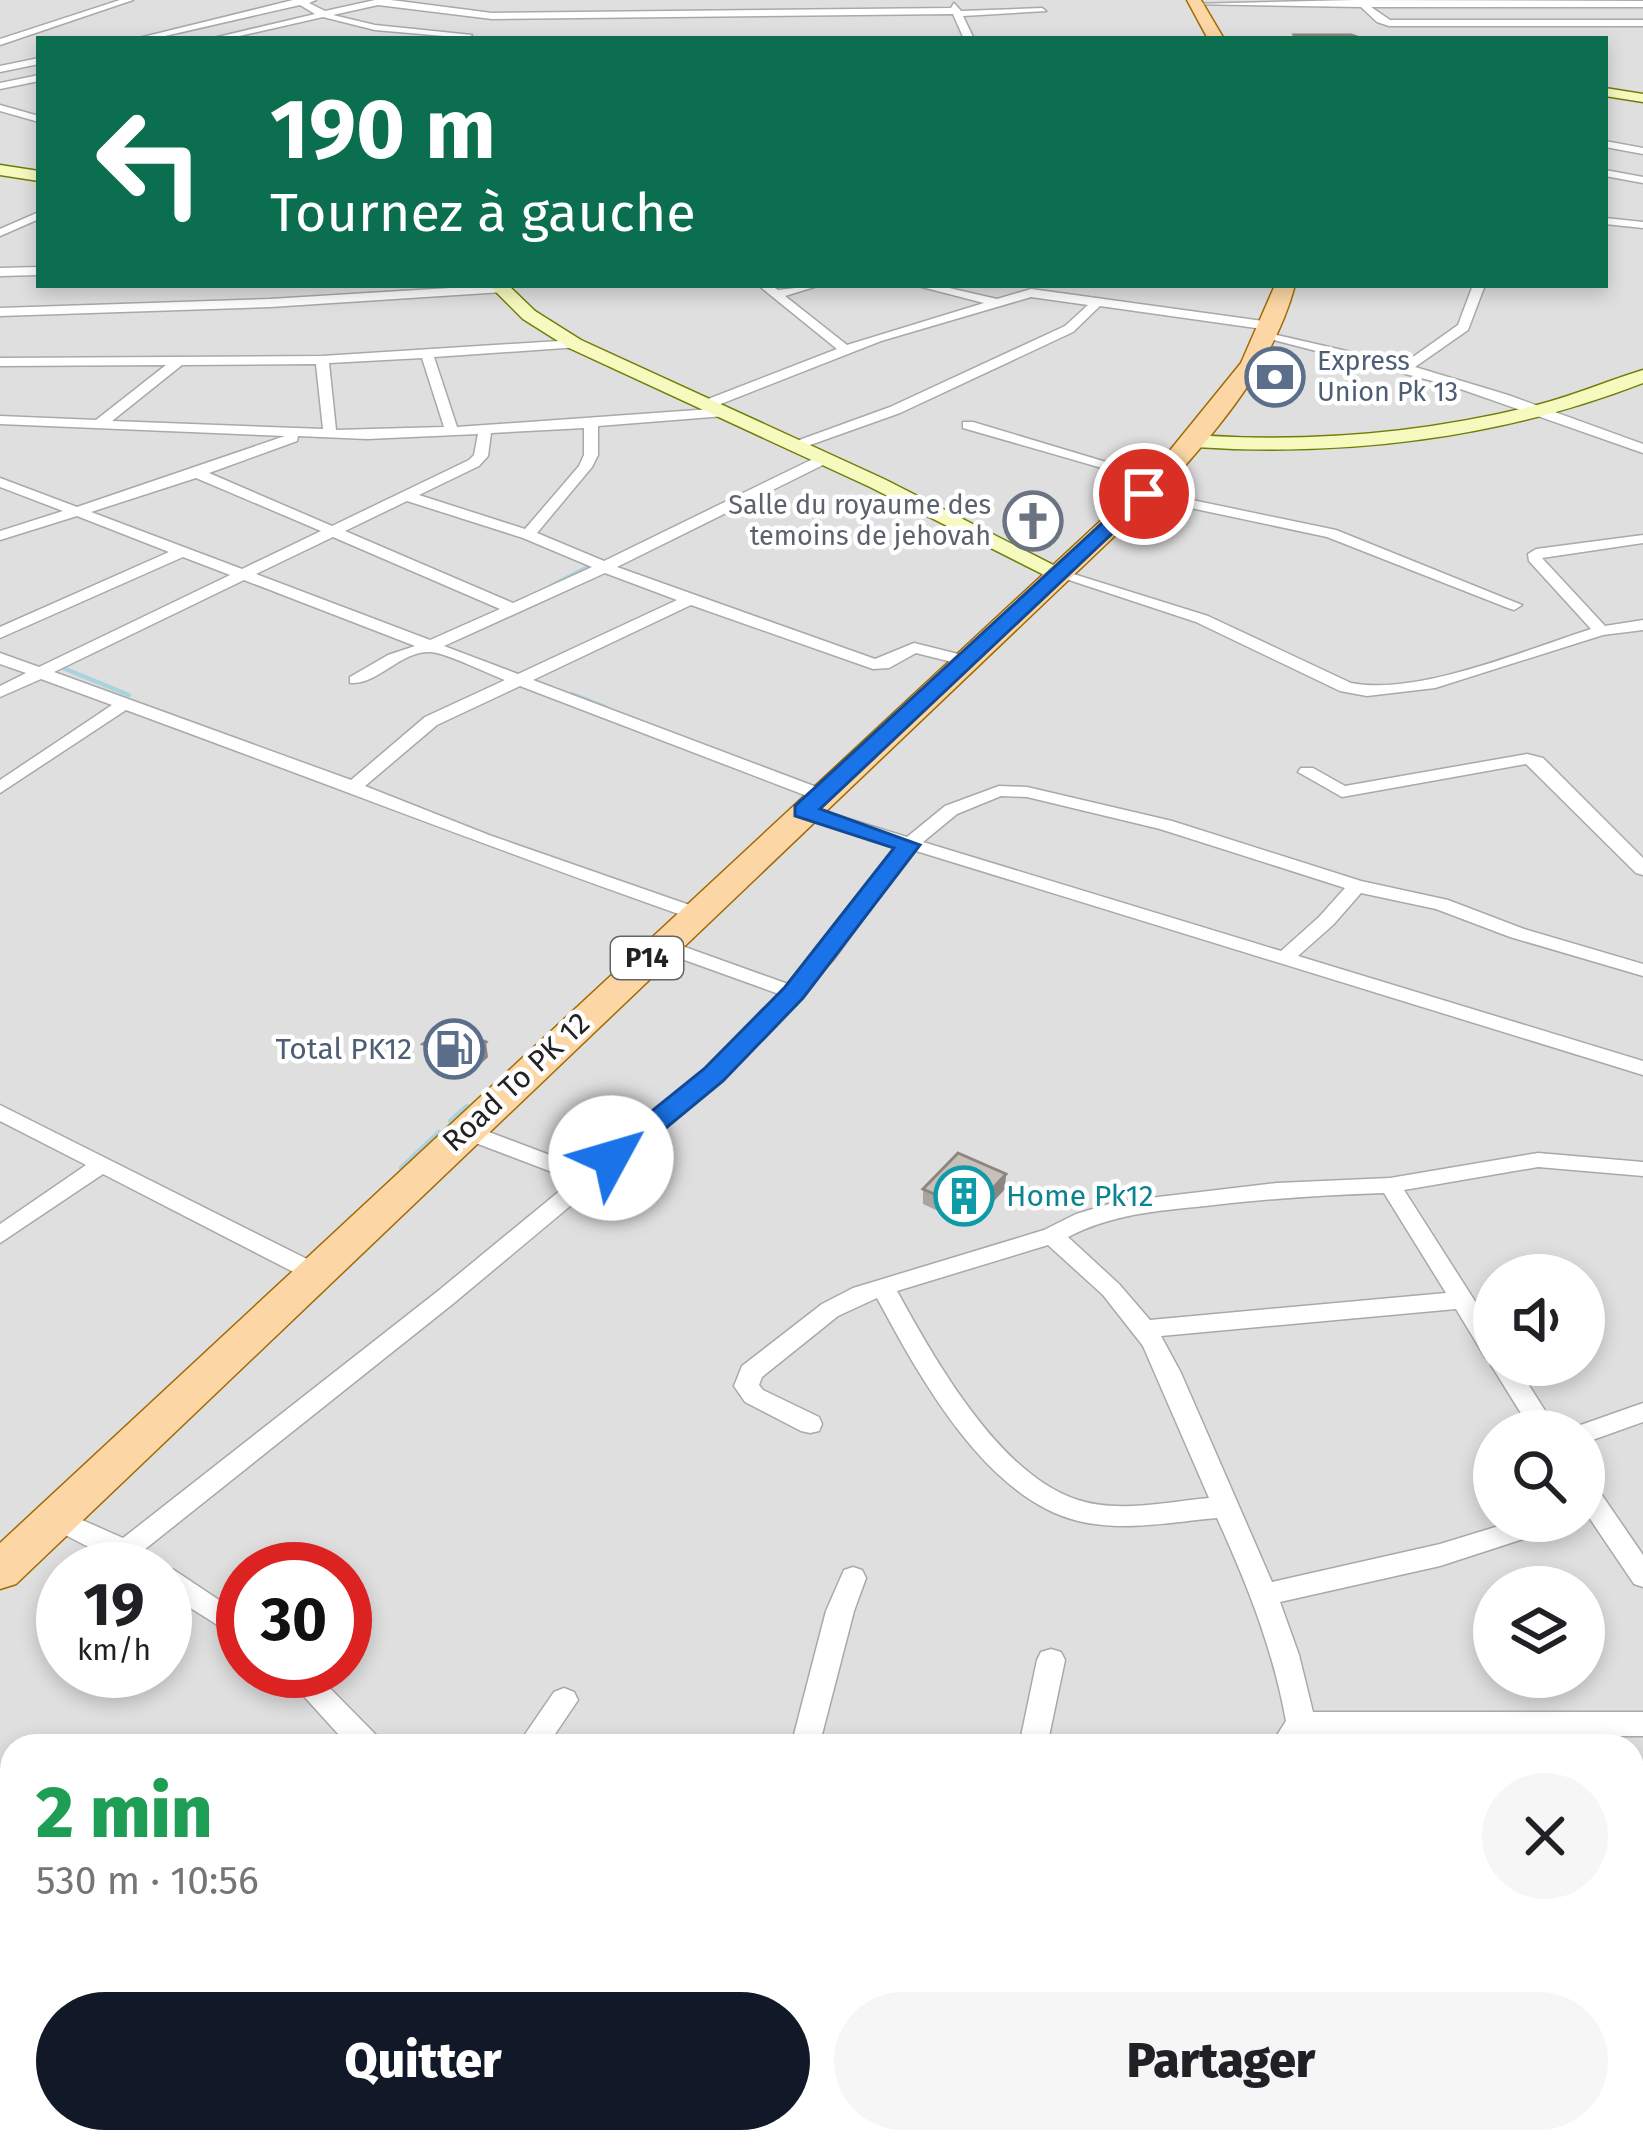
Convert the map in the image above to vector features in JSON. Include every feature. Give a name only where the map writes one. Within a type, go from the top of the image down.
[{"type":"main road","points":[[1195,2],[1214,36]]},
{"type":"main road","name":"P14","points":[[1267,331],[1284,288]]},
{"type":"main road","name":"Road To PK 12","points":[[0,1570],[812,803],[1062,575],[1195,441],[1267,331]]},
{"type":"street","points":[[0,42],[23,30],[129,0]]},
{"type":"street","points":[[766,0],[773,21]]},
{"type":"street","points":[[153,36],[304,1],[302,8],[319,16],[455,36]]},
{"type":"street","points":[[228,36],[383,1],[492,16],[773,21],[955,8],[1042,11]]},
{"type":"street","points":[[465,36],[505,2]]},
{"type":"street","points":[[1195,2],[1643,4]]},
{"type":"street","points":[[1360,2],[1389,23],[1643,23]]},
{"type":"street","points":[[1551,2],[1583,36]]},
{"type":"street","points":[[955,8],[968,36]]},
{"type":"street","points":[[295,22],[305,36]]},
{"type":"street","points":[[0,69],[36,62]]},
{"type":"street","points":[[0,86],[36,79]]},
{"type":"street","points":[[1608,94],[1643,98]]},
{"type":"street","points":[[0,108],[36,118]]},
{"type":"street","points":[[1608,144],[1640,148]]},
{"type":"street","points":[[0,170],[36,176]]},
{"type":"street","points":[[1608,174],[1643,180]]},
{"type":"street","points":[[0,233],[36,216]]},
{"type":"street","points":[[1608,221],[1641,224]]},
{"type":"street","points":[[1608,237],[1641,224]]},
{"type":"street","points":[[0,272],[36,271]]},
{"type":"street","points":[[270,303],[282,288]]},
{"type":"street","points":[[0,312],[270,303],[485,288]]},
{"type":"street","points":[[500,288],[529,315],[575,344],[1062,575],[1190,614],[1346,687],[1367,692],[1435,683],[1601,631],[1643,626]]},
{"type":"street","points":[[933,288],[1000,303]]},
{"type":"street","points":[[1408,366],[1464,327],[1478,288]]},
{"type":"street","points":[[770,289],[844,349]]},
{"type":"street","points":[[0,420],[330,434],[452,432],[717,408],[844,349],[1041,292],[1267,331],[1408,366],[1549,411],[1643,449]]},
{"type":"street","points":[[796,446],[895,410],[1070,329],[1100,301]]},
{"type":"street","points":[[0,362],[322,360],[575,344]]},
{"type":"street","points":[[428,354],[452,432]]},
{"type":"street","points":[[322,360],[330,434]]},
{"type":"street","points":[[100,423],[179,361]]},
{"type":"street","points":[[1195,441],[1296,444],[1549,411],[1643,376]]},
{"type":"street","points":[[528,535],[585,467],[591,455],[591,423]]},
{"type":"street","points":[[968,425],[1151,487],[1331,533],[1514,605]]},
{"type":"street","points":[[0,692],[474,464],[481,456],[484,430]]},
{"type":"street","points":[[0,536],[305,433]]},
{"type":"street","points":[[356,680],[394,658],[603,568],[824,459]]},
{"type":"street","points":[[197,473],[508,607]]},
{"type":"street","points":[[0,482],[428,647],[908,845],[1643,1068]]},
{"type":"street","points":[[407,496],[528,535],[603,568],[879,665],[914,648],[968,661]]},
{"type":"street","points":[[1601,631],[1534,558],[1544,551],[1643,539]]},
{"type":"street","points":[[0,632],[182,553]]},
{"type":"street","points":[[353,787],[431,721],[690,600]]},
{"type":"street","points":[[0,658],[694,914]]},
{"type":"street","points":[[0,788],[124,704]]},
{"type":"street","points":[[1307,772],[1342,792],[1527,759],[1537,762],[1643,869]]},
{"type":"street","points":[[136,1542],[446,1297],[714,1075],[794,993],[908,845],[951,810],[1012,790],[1166,825],[1357,886],[1441,904],[1517,933],[1643,970]]},
{"type":"street","points":[[1285,957],[1357,886]]},
{"type":"street","points":[[661,945],[794,993]]},
{"type":"street","points":[[0,1112],[315,1273]]},
{"type":"street","points":[[464,1131],[587,1178]]},
{"type":"street","points":[[810,1424],[754,1396],[746,1385],[752,1372],[830,1310],[1124,1207],[1277,1190],[1390,1185],[1538,1160],[1643,1169]]},
{"type":"street","points":[[0,1235],[100,1165]]},
{"type":"street","points":[[1390,1185],[1473,1319]]},
{"type":"street","points":[[1052,1236],[1145,1329],[1225,1507],[1296,1686],[1292,1734]]},
{"type":"street","points":[[884,1289],[990,1452],[1032,1490],[1075,1510],[1225,1507]]},
{"type":"street","points":[[1145,1329],[1304,1310],[1461,1300]]},
{"type":"street","points":[[1605,1426],[1643,1412]]},
{"type":"street","points":[[55,1519],[105,1542]]},
{"type":"street","points":[[1605,1524],[1643,1576]]},
{"type":"street","points":[[1262,1595],[1481,1542]]},
{"type":"street","points":[[808,1734],[853,1578]]},
{"type":"street","points":[[1036,1734],[1051,1660]]},
{"type":"street","points":[[321,1698],[356,1734]]},
{"type":"street","points":[[540,1734],[564,1700]]},
{"type":"street","points":[[1324,1734],[1643,1724]]},
{"type":"shaded area","points":[[0,0],[1643,0],[1643,1734],[0,1734]]},
{"type":"building","points":[[448,1026],[486,1042],[470,1058],[423,1044]]},
{"type":"building","points":[[958,1153],[1006,1174],[972,1211],[923,1189]]},
{"type":"waterway","points":[[551,586],[590,566]]},
{"type":"waterway","points":[[63,668],[129,695]]},
{"type":"waterway","points":[[572,694],[605,707]]},
{"type":"waterway","points":[[451,1121],[467,1107]]},
{"type":"waterway","points":[[402,1168],[439,1133]]},
{"type":"place","name":"Express Union Pk 13","points":[[1275,377]]},
{"type":"place","name":"Salle du royaume des temoins de jehovah","points":[[1033,521]]},
{"type":"place","name":"Total PK12","points":[[454,1049]]},
{"type":"place","name":"Home Pk12","points":[[964,1196]]},
{"type":"route","points":[[611,1158],[714,1075],[794,993],[908,845],[803,811],[1144,494]]}]
